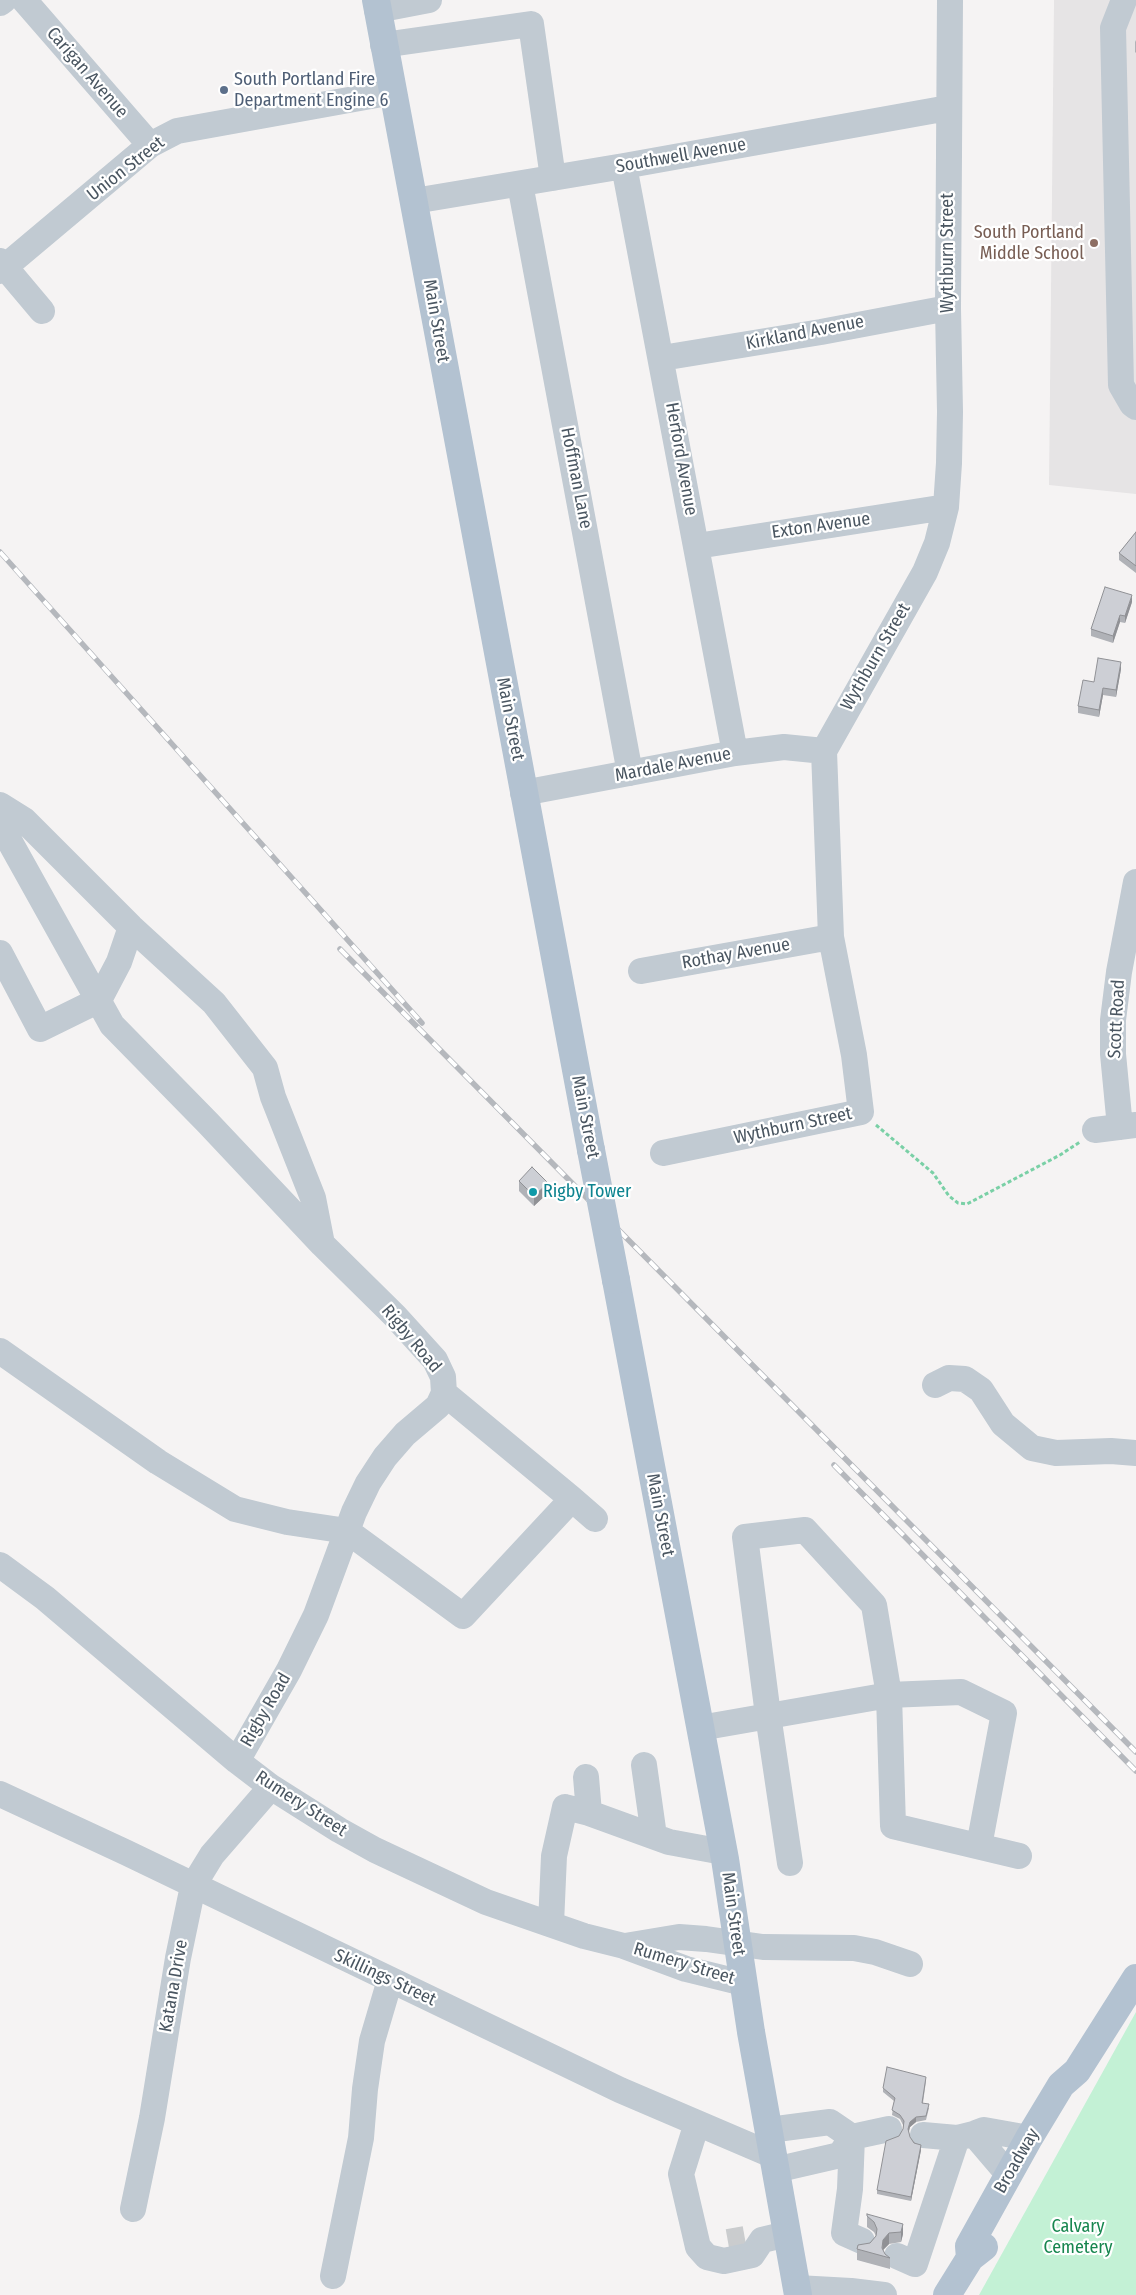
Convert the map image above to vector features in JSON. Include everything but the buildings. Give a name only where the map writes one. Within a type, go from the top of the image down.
[{"type":"main road","name":"Main Street","points":[[376,5],[723,1852],[772,2152],[755,2239],[797,2292]]},
{"type":"main road","name":"Broadway","points":[[970,2258],[970,2246],[1008,2174],[1061,2085],[1077,2071],[1136,1978]]},
{"type":"main road","name":"Broadway","points":[[947,2295],[970,2258],[983,2249],[1020,2180],[1071,2093],[1077,2071]]},
{"type":"street","points":[[0,3],[4,0]]},
{"type":"street","name":"Carigan Avenue","points":[[24,0],[150,145]]},
{"type":"street","points":[[376,5],[429,0]]},
{"type":"street","name":"Wythburn Street","points":[[662,1153],[861,1112],[854,1055],[831,937],[824,751],[924,572],[936,543],[946,507],[950,463],[948,108],[950,0]]},
{"type":"street","points":[[1124,0],[1113,28],[1112,38],[1121,385],[1132,404],[1136,407]]},
{"type":"street","points":[[383,45],[531,24],[553,178]]},
{"type":"street","name":"Union Street","points":[[2,266],[150,145],[177,131],[392,92]]},
{"type":"street","name":"Southwell Avenue","points":[[414,201],[624,166],[948,108]]},
{"type":"street","name":"Herford Avenue","points":[[624,166],[662,358],[735,753]]},
{"type":"street","name":"Hoffman Lane","points":[[520,184],[630,773]]},
{"type":"street","points":[[2,266],[42,311]]},
{"type":"street","name":"Kirkland Avenue","points":[[662,358],[812,334],[948,308]]},
{"type":"street","name":"Exton Avenue","points":[[696,546],[946,507]]},
{"type":"street","name":"Mardale Avenue","points":[[524,793],[735,753],[784,747],[824,751]]},
{"type":"street","points":[[0,805],[24,820],[130,927],[214,1003],[265,1068],[273,1098],[313,1198],[322,1244]]},
{"type":"street","name":"Rigby Road","points":[[0,824],[112,1025],[322,1244],[395,1316],[435,1360],[443,1377],[444,1393],[438,1406],[405,1434],[385,1457],[368,1483],[347,1531],[316,1615],[289,1670],[237,1761]]},
{"type":"street","name":"Scott Road","points":[[1117,1127],[1113,1020],[1119,972],[1136,882]]},
{"type":"street","points":[[0,953],[40,1029],[99,1000],[119,962],[130,927]]},
{"type":"street","name":"Rothay Avenue","points":[[641,971],[831,937]]},
{"type":"street","points":[[0,1351],[158,1462],[235,1509],[287,1522],[347,1531],[463,1616],[572,1499]]},
{"type":"street","points":[[935,1385],[949,1378],[966,1379],[981,1390],[1003,1424],[1032,1448],[1056,1453],[1110,1451],[1136,1453]]},
{"type":"street","points":[[444,1393],[595,1519]]},
{"type":"street","points":[[790,1863],[768,1715],[745,1537],[805,1530],[874,1605],[889,1694],[893,1826],[1019,1856]]},
{"type":"street","name":"Rumery Street","points":[[0,1565],[95,1639],[170,1706],[271,1787],[375,1850],[486,1902],[584,1936],[624,1946],[686,1969],[743,1983]]},
{"type":"street","points":[[700,1728],[889,1694],[961,1692],[1004,1713],[979,1846]]},
{"type":"street","points":[[644,1765],[654,1836]]},
{"type":"street","points":[[586,1778],[590,1813]]},
{"type":"street","name":"Katana Drive","points":[[133,2210],[152,2118],[178,1958],[193,1886],[212,1855],[271,1787]]},
{"type":"street","name":"Skillings Street","points":[[0,1794],[125,1852],[620,2090],[772,2152]]},
{"type":"street","points":[[551,1924],[554,1856],[565,1807],[590,1813],[668,1842],[723,1852]]},
{"type":"street","name":"Rumery Street","points":[[624,1946],[679,1937],[706,1938],[737,1945],[854,1948],[875,1952],[910,1964]]},
{"type":"street","points":[[333,2276],[362,2138],[365,2089],[372,2041],[390,1980]]},
{"type":"street","points":[[772,2152],[830,2122],[852,2137],[889,2130]]},
{"type":"street","points":[[697,2123],[681,2174],[698,2247],[755,2239]]},
{"type":"street","points":[[923,2135],[967,2135],[984,2130],[1030,2138]]},
{"type":"street","points":[[967,2135],[979,2140],[1008,2174]]},
{"type":"street","points":[[897,2256],[915,2264],[967,2135]]},
{"type":"street","points":[[772,2152],[840,2155],[852,2137]]},
{"type":"street","points":[[852,2137],[850,2188],[844,2233],[862,2241]]},
{"type":"street","points":[[797,2292],[851,2290],[884,2295]]},
{"type":"path","points":[[861,1112],[933,1174],[949,1196],[958,1203],[967,1204],[1117,1127]]},
{"type":"shaded area","name":"South Portland Middle School","points":[[1054,0],[1136,0],[1136,494],[1049,485]]},
{"type":"green space","name":"Calvary Cemetery","points":[[1136,2012],[1136,2295],[979,2295]]},
{"type":"tunnel","points":[[728,2242],[745,2239]]},
{"type":"railway","points":[[0,552],[422,1023]]},
{"type":"railway","points":[[340,949],[1136,1752]]},
{"type":"railway","points":[[834,1465],[1136,1771]]},
{"type":"place","name":"South Portland Fire Department Engine 6","points":[[224,90]]},
{"type":"place","name":"South Portland Middle School","points":[[1094,243]]},
{"type":"place","name":"Rigby Tower","points":[[533,1192]]}]
